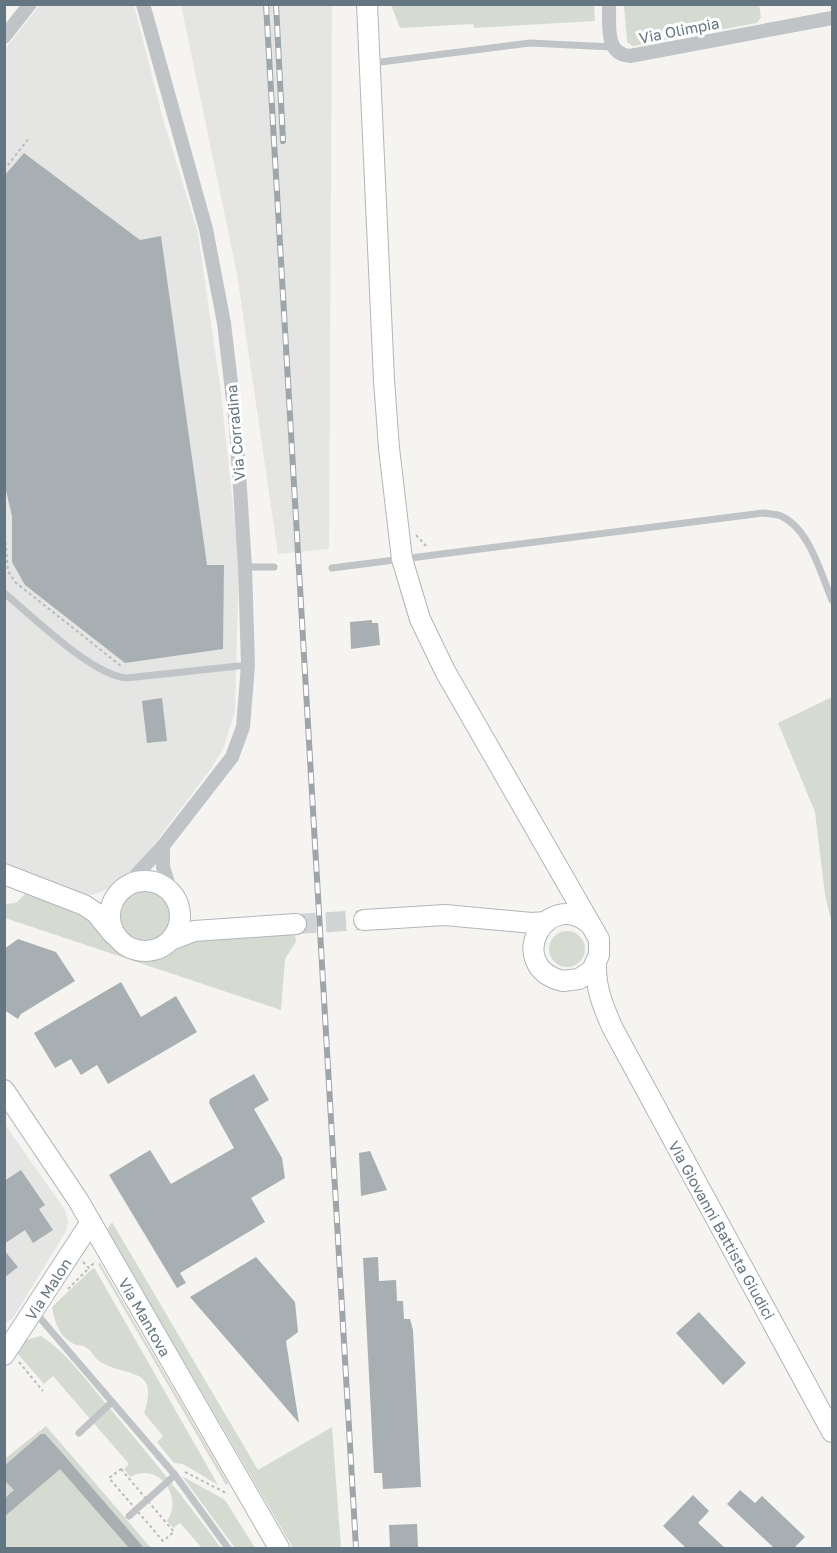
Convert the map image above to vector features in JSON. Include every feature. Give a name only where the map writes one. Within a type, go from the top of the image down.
[{"type":"main road","name":"Via Giovanni Battista Giudici","points":[[367,4],[388,448],[402,559],[420,619],[445,671],[591,926],[600,948],[596,963],[596,980],[601,1001],[612,1027],[832,1432]]},
{"type":"main road","points":[[533,952],[536,935],[549,920],[559,896],[558,871]]},
{"type":"main road","points":[[4,874],[66,897],[96,914],[118,939],[138,951],[162,947],[171,940],[194,931],[296,924]]},
{"type":"main road","points":[[66,897],[87,899],[150,880],[175,898],[198,921],[225,928]]},
{"type":"main road","points":[[118,939],[112,930],[110,911],[123,889]]},
{"type":"main road","points":[[171,940],[180,923],[175,898]]},
{"type":"main road","name":"Via Giovanni Battista Giudici","points":[[364,920],[445,915],[488,919],[549,920],[577,916],[591,926]]},
{"type":"main road","name":"Via Giovanni Battista Giudici","points":[[488,919],[512,932],[533,952],[543,972],[563,981],[596,1006],[612,1027]]},
{"type":"main road","points":[[563,981],[586,975],[596,963]]},
{"type":"main road","name":"Via Mantova","points":[[4,1090],[64,1177],[279,1548]]},
{"type":"main road","name":"Via Malon","points":[[9,1356],[34,1311],[91,1222]]},
{"type":"street","points":[[4,37],[30,4]]},
{"type":"street","name":"Via Corradina","points":[[123,889],[163,846],[232,757],[243,727],[248,665],[245,567],[231,374],[210,250],[143,4]]},
{"type":"street","points":[[609,4],[612,47]]},
{"type":"street","name":"Via Olimpia","points":[[612,47],[623,55],[648,54],[832,18]]},
{"type":"street","points":[[163,846],[163,867],[175,898]]},
{"type":"lane","points":[[369,64],[530,43],[612,47]]},
{"type":"lane","points":[[332,568],[427,554],[762,513],[781,516],[794,525],[807,543],[832,600]]},
{"type":"lane","points":[[245,567],[274,567]]},
{"type":"lane","points":[[4,593],[94,666],[114,676],[126,678],[248,665]]},
{"type":"lane","points":[[34,1311],[174,1475],[223,1547]]},
{"type":"lane","points":[[79,1432],[112,1402]]},
{"type":"lane","points":[[129,1516],[174,1475]]},
{"type":"path","points":[[4,170],[29,138]]},
{"type":"path","points":[[4,524],[8,571],[15,582],[125,669]]},
{"type":"path","points":[[411,529],[425,543],[427,554]]},
{"type":"path","points":[[78,1258],[89,1268],[99,1259]]},
{"type":"path","points":[[9,1356],[43,1391]]},
{"type":"path","points":[[174,1475],[188,1473],[231,1497]]},
{"type":"shaded area","points":[[40,5],[134,5],[163,119],[198,233],[220,385],[239,560],[235,711],[224,747],[212,767],[140,863],[106,890],[92,895],[78,894],[5,867],[4,50]]},
{"type":"shaded area","points":[[181,5],[332,5],[329,549],[278,554],[237,274]]},
{"type":"shaded area","points":[[391,5],[594,5],[595,21],[474,28],[473,24],[400,28]]},
{"type":"shaded area","points":[[624,5],[759,5],[761,17],[757,23],[633,46],[627,42]]},
{"type":"shaded area","points":[[832,697],[832,924],[825,895],[815,812],[778,723]]},
{"type":"shaded area","points":[[145,889],[155,891],[163,897],[169,905],[171,915],[169,925],[163,933],[155,939],[145,941],[135,939],[127,933],[121,925],[119,915],[121,905],[127,897],[135,891]]},
{"type":"shaded area","points":[[26,893],[79,911],[89,917],[120,951],[140,961],[159,959],[198,938],[295,934],[296,942],[285,959],[281,1010],[5,918],[4,904],[16,903]]},
{"type":"shaded area","points":[[567,931],[579,937],[585,949],[579,961],[567,967],[555,961],[549,949],[555,937]]},
{"type":"shaded area","points":[[4,1123],[65,1210],[68,1222],[66,1231],[13,1318],[5,1324]]},
{"type":"shaded area","points":[[112,1222],[258,1470],[332,1427],[341,1548],[293,1548],[109,1234],[108,1228]]},
{"type":"shaded area","points":[[100,1263],[228,1483],[226,1485],[98,1264]]},
{"type":"shaded area","points":[[92,1269],[95,1269],[218,1485],[183,1464],[174,1463],[157,1442],[163,1436],[144,1413],[148,1398],[145,1381],[132,1373],[100,1362],[87,1348],[70,1342],[59,1330],[52,1307]]},
{"type":"shaded area","points":[[41,1336],[68,1359],[84,1377],[166,1476],[221,1548],[202,1548],[180,1523],[173,1528],[167,1521],[172,1501],[165,1484],[158,1477],[150,1474],[140,1473],[130,1477],[124,1469],[129,1464],[53,1376],[44,1384],[17,1353],[25,1340]]},
{"type":"shaded area","points":[[46,1426],[151,1548],[5,1548],[4,1455],[7,1457]]},
{"type":"shaded area","points":[[182,1476],[225,1500],[255,1548],[235,1548]]},
{"type":"building","points":[[24,153],[140,240],[161,236],[207,565],[224,565],[223,649],[125,663],[25,585],[12,562],[12,516],[4,482],[4,176]]},
{"type":"building","points":[[372,620],[372,623],[378,623],[380,645],[351,649],[350,622]]},
{"type":"building","points":[[162,698],[167,741],[147,743],[142,701]]},
{"type":"building","points":[[18,939],[56,952],[75,981],[21,1014],[18,1019],[4,1010],[4,949]]},
{"type":"building","points":[[121,982],[141,1017],[176,996],[197,1032],[108,1084],[97,1065],[81,1075],[71,1059],[55,1068],[34,1033]]},
{"type":"building","points":[[254,1074],[269,1100],[254,1109],[282,1158],[285,1178],[251,1198],[265,1222],[180,1273],[186,1283],[177,1288],[109,1175],[150,1150],[171,1184],[234,1148],[209,1103],[210,1099]]},
{"type":"building","points":[[370,1151],[387,1190],[361,1196],[359,1153]]},
{"type":"building","points":[[21,1170],[45,1205],[39,1209],[53,1230],[33,1243],[25,1230],[4,1244],[4,1181]]},
{"type":"building","points":[[4,1250],[18,1267],[4,1278]]},
{"type":"building","points":[[256,1257],[295,1302],[298,1332],[286,1341],[299,1423],[190,1297]]},
{"type":"building","points":[[378,1257],[379,1281],[396,1280],[397,1301],[403,1301],[404,1319],[410,1319],[413,1330],[421,1487],[383,1489],[382,1473],[374,1473],[363,1258]]},
{"type":"building","points":[[699,1312],[746,1363],[723,1385],[676,1333]]},
{"type":"building","points":[[41,1434],[45,1434],[144,1548],[129,1548],[60,1469],[4,1517],[4,1499],[14,1490],[4,1480],[4,1466]]},
{"type":"building","points":[[740,1490],[755,1503],[762,1496],[805,1537],[794,1548],[774,1548],[727,1504]]},
{"type":"building","points":[[693,1495],[709,1511],[698,1523],[725,1548],[686,1548],[663,1526]]},
{"type":"building","points":[[417,1524],[418,1548],[390,1548],[389,1525]]},
{"type":"tunnel","points":[[296,924],[364,920]]},
{"type":"railway","points":[[266,4],[356,1548]]},
{"type":"railway","points":[[276,4],[283,141]]}]
